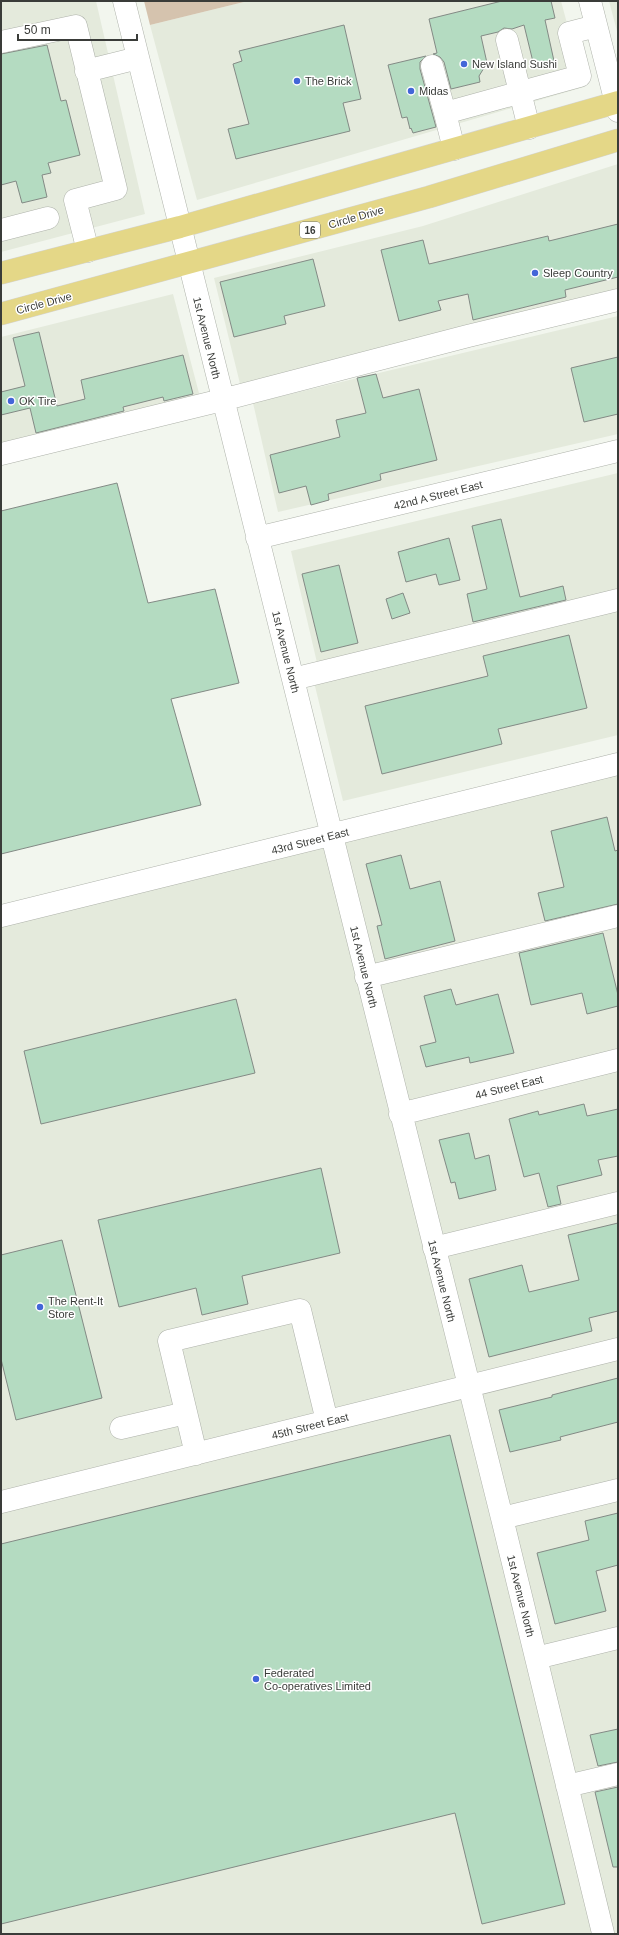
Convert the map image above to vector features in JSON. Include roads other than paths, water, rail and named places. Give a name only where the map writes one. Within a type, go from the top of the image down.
[{"type":"highway","points":[[1,273],[180,228],[454,149],[617,105]]},
{"type":"highway","name":"Circle Drive","points":[[1,314],[429,197],[618,140]]},
{"type":"street","name":"1st Avenue North","points":[[124,1],[188,264],[502,1518],[567,1786],[606,1932]]},
{"type":"street","points":[[590,1],[617,105]]},
{"type":"street","points":[[1,42],[76,26],[116,189],[75,200],[88,251]]},
{"type":"street","points":[[445,113],[580,76],[569,33],[596,26]]},
{"type":"street","points":[[507,40],[529,128]]},
{"type":"street","points":[[86,71],[138,58]]},
{"type":"street","points":[[432,66],[454,149]]},
{"type":"street","points":[[1,230],[48,218]]},
{"type":"street","points":[[1,454],[222,400],[468,336],[618,300]]},
{"type":"street","name":"42nd A Street East","points":[[257,538],[618,451]]},
{"type":"street","points":[[293,679],[618,600]]},
{"type":"street","name":"43rd Street East","points":[[1,916],[618,764]]},
{"type":"street","points":[[366,976],[618,916]]},
{"type":"street","name":"44 Street East","points":[[400,1114],[618,1060]]},
{"type":"street","points":[[434,1248],[618,1203]]},
{"type":"street","points":[[196,1454],[169,1341],[300,1310],[327,1421]]},
{"type":"street","name":"45th Street East","points":[[1,1502],[618,1349]]},
{"type":"street","points":[[121,1428],[186,1413]]},
{"type":"street","points":[[502,1518],[618,1490]]},
{"type":"street","points":[[536,1658],[618,1638]]},
{"type":"street","points":[[567,1786],[618,1774]]},
{"type":"place","name":"New Island Sushi","points":[[464,64]]},
{"type":"place","name":"The Brick","points":[[297,81]]},
{"type":"place","name":"Midas","points":[[411,91]]},
{"type":"place","name":"Sleep Country","points":[[535,273]]},
{"type":"place","name":"OK Tire","points":[[11,401]]},
{"type":"place","name":"The Rent-It Store","points":[[40,1307]]},
{"type":"place","name":"Federated Co-operatives Limited","points":[[256,1679]]}]
